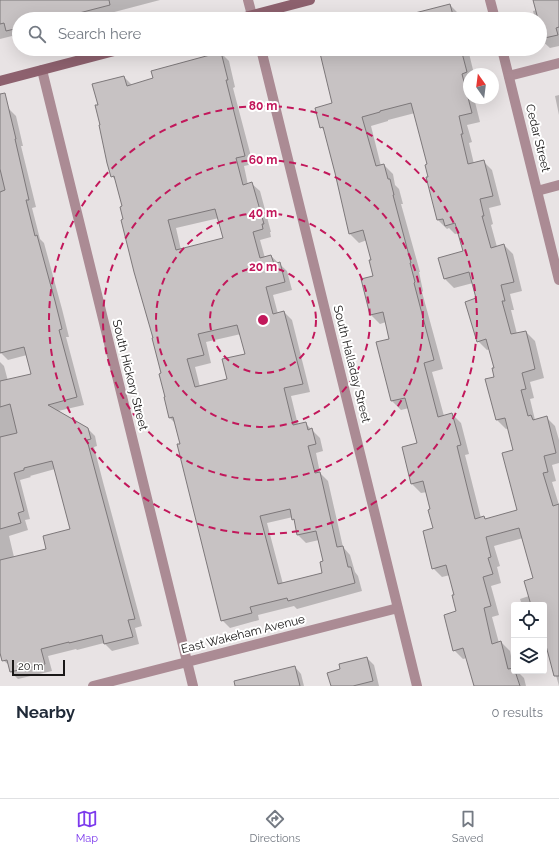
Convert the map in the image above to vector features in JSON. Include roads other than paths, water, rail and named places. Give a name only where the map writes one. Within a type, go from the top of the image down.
[{"type":"street","points":[[248,0],[252,12]]},
{"type":"street","points":[[270,12],[310,0]]},
{"type":"street","points":[[490,0],[493,12]]},
{"type":"street","points":[[0,81],[95,56]]},
{"type":"street","name":"South Halladay Street","points":[[262,56],[417,686]]},
{"type":"street","name":"Cedar Street","points":[[504,56],[559,280]]},
{"type":"street","points":[[509,76],[559,63]]},
{"type":"street","name":"South Hickory Street","points":[[42,70],[193,686]]},
{"type":"street","points":[[537,191],[559,185]]},
{"type":"street","name":"East Wakeham Avenue","points":[[93,686],[398,608]]}]
